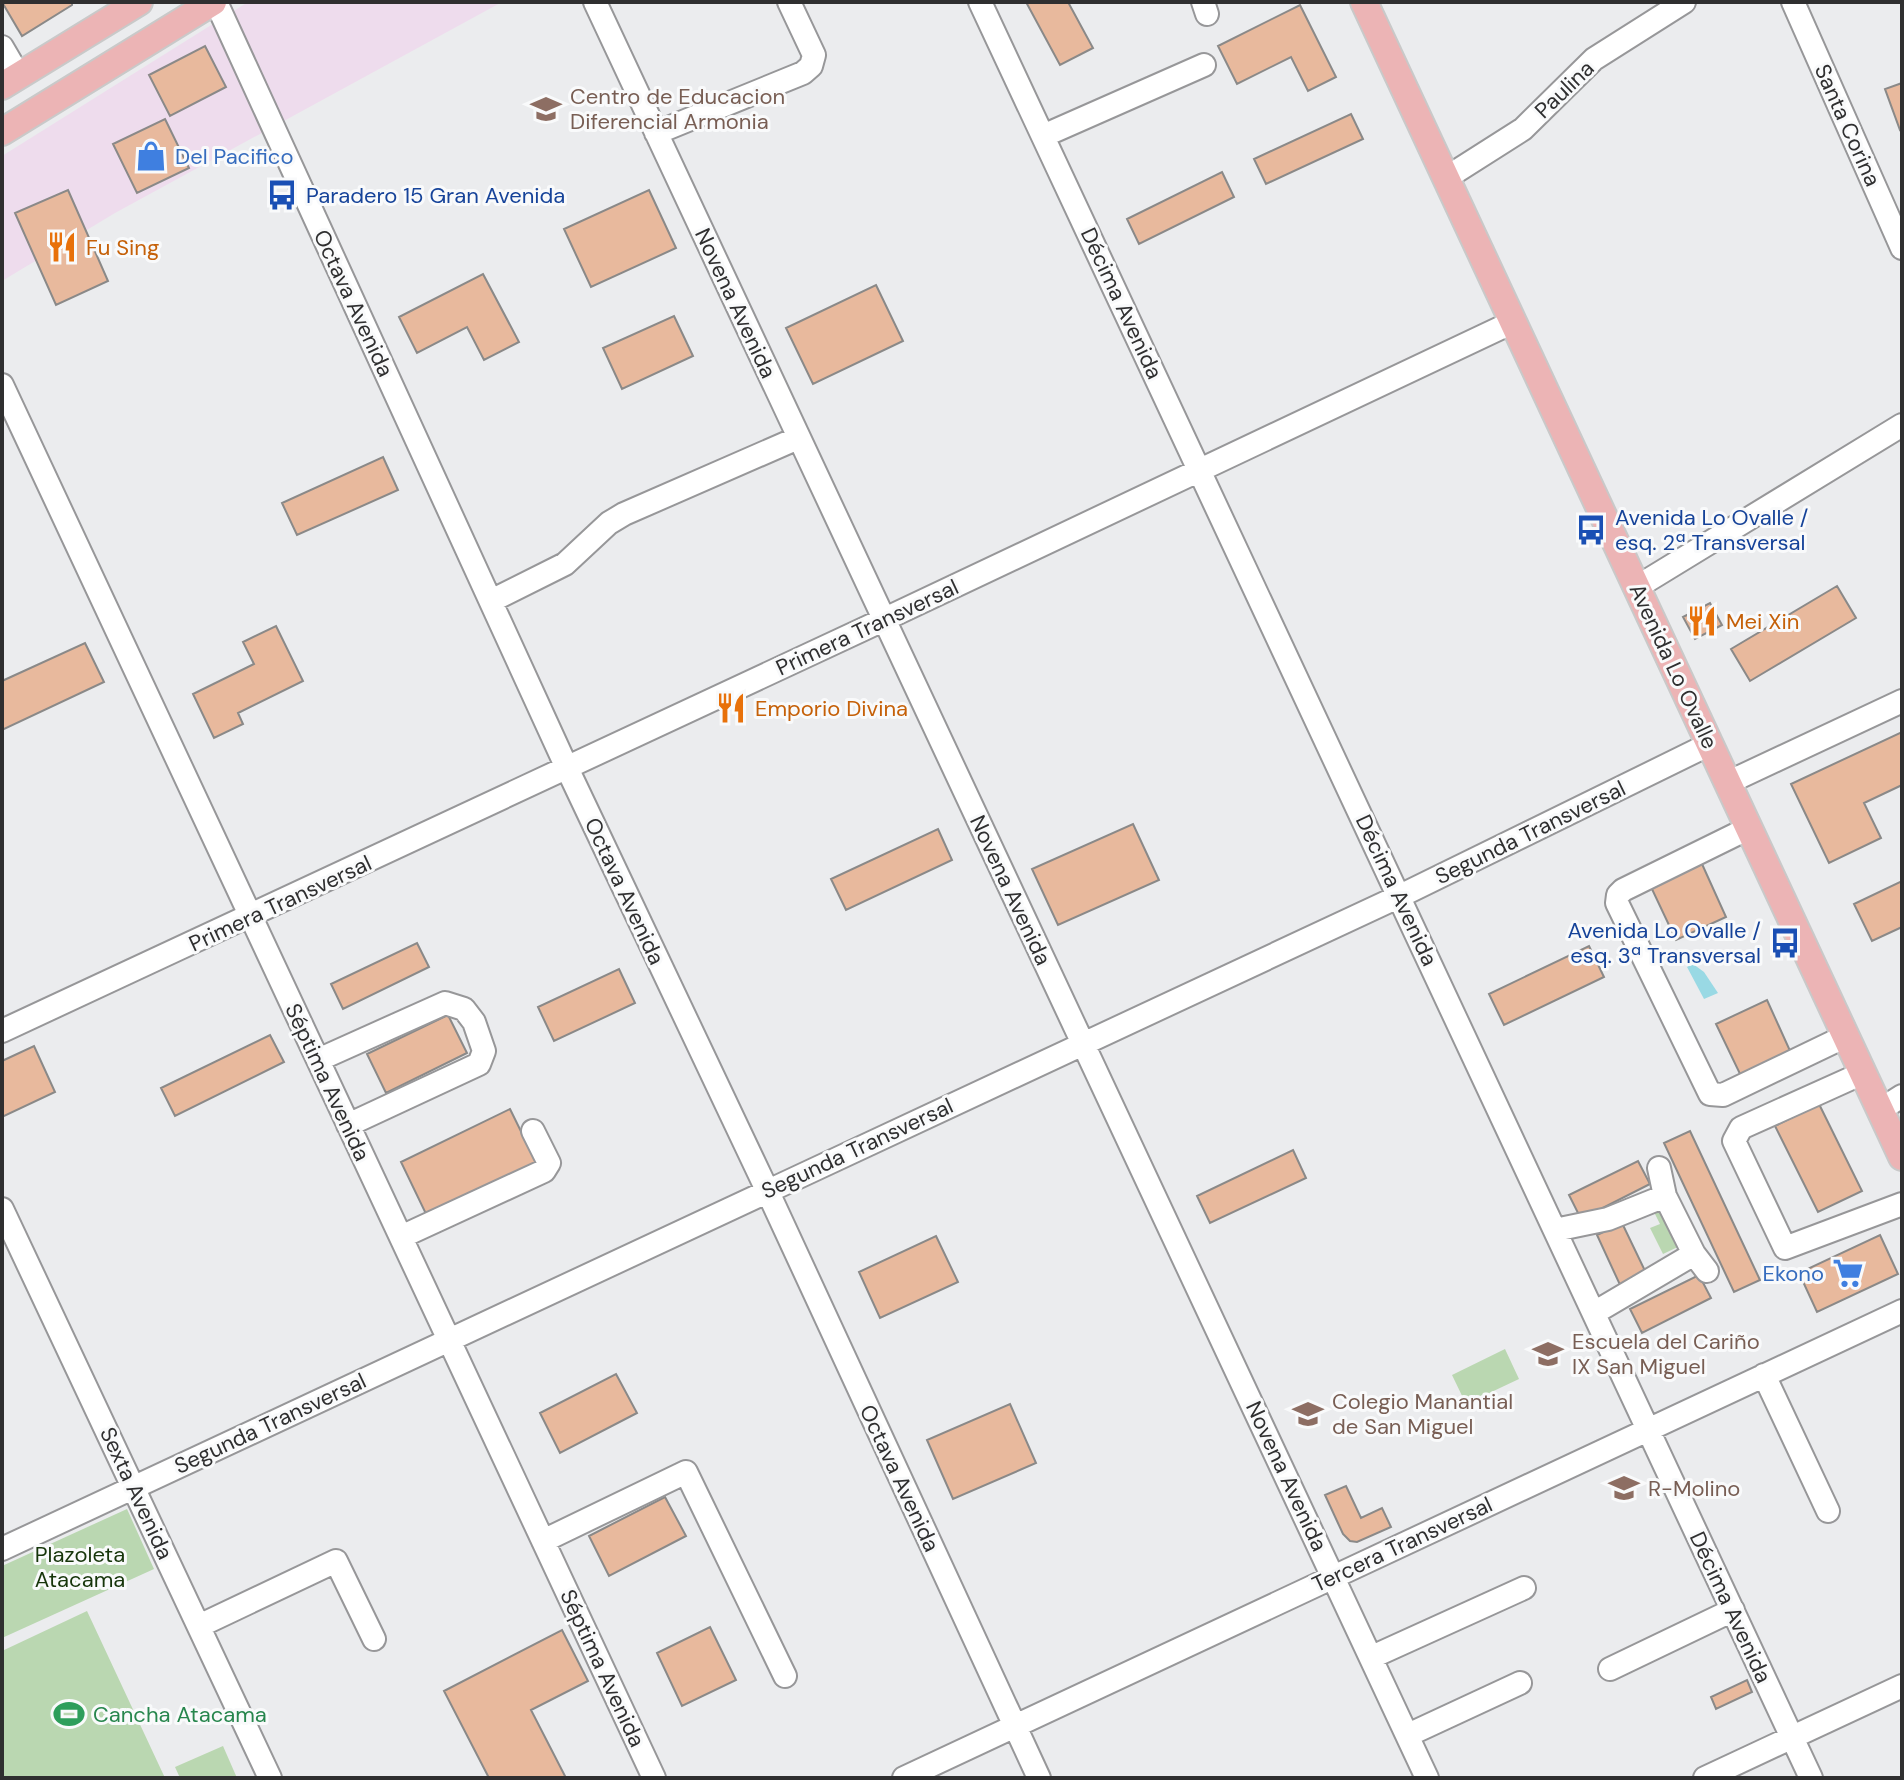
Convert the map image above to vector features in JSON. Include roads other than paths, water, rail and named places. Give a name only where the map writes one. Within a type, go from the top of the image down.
[{"type":"main road","points":[[11,81],[139,2]]},
{"type":"main road","points":[[2,132],[214,2]]},
{"type":"main road","name":"Avenida Lo Ovalle","points":[[1364,2],[1863,1073],[1891,1103],[1902,1157]]},
{"type":"street","name":"Octava Avenida","points":[[214,2],[567,768],[767,1190],[1039,1778]]},
{"type":"street","name":"Novena Avenida","points":[[595,2],[1427,1778]]},
{"type":"street","points":[[656,133],[803,73],[811,66],[814,55],[789,2]]},
{"type":"street","name":"Décima Avenida","points":[[980,2],[1811,1778]]},
{"type":"street","name":"Santa Corina","points":[[1793,2],[1902,248]]},
{"type":"street","name":"Paulina","points":[[1446,178],[1529,123],[1594,59],[1679,3]]},
{"type":"street","points":[[2,47],[11,81]]},
{"type":"street","points":[[1043,136],[1204,65]]},
{"type":"street","name":"Primera Transversal","points":[[2,1031],[251,917],[1513,322]]},
{"type":"street","name":"Séptima Avenida","points":[[2,385],[654,1778]]},
{"type":"street","points":[[1637,587],[1902,425]]},
{"type":"street","points":[[491,601],[565,564],[609,523],[624,514],[798,438]]},
{"type":"street","points":[[1727,783],[1902,701]]},
{"type":"street","name":"Segunda Transversal","points":[[2,1549],[1400,896],[1710,744]]},
{"type":"street","points":[[1749,828],[1620,892],[1617,903],[1710,1094],[1723,1095],[1846,1036]]},
{"type":"street","points":[[318,1060],[445,1003],[464,1009],[474,1022],[484,1051],[479,1064],[348,1125]]},
{"type":"street","points":[[1863,1073],[1741,1128],[1734,1141],[1785,1248],[1902,1204]]},
{"type":"street","points":[[401,1237],[544,1171],[549,1163],[533,1131]]},
{"type":"street","points":[[1594,1313],[1700,1262],[1665,1196],[1659,1168]]},
{"type":"street","points":[[1555,1230],[1608,1219],[1665,1196]]},
{"type":"street","name":"Sexta Avenida","points":[[2,1209],[270,1778]]},
{"type":"street","name":"Tercera Transversal","points":[[904,1778],[1902,1311]]},
{"type":"street","points":[[1764,1375],[1828,1511]]},
{"type":"street","points":[[543,1541],[686,1472],[785,1676]]},
{"type":"street","points":[[199,1626],[336,1561],[374,1639]]},
{"type":"street","points":[[1372,1657],[1524,1588]]},
{"type":"street","points":[[1610,1669],[1733,1610]]},
{"type":"street","points":[[1408,1735],[1520,1683]]},
{"type":"street","points":[[1705,1778],[1902,1686]]},
{"type":"water","points":[[1693,964],[1704,972],[1718,993],[1704,999],[1687,967]]},
{"type":"place","name":"Centro de Educacion Diferencial Armonia","points":[[546,109]]},
{"type":"place","name":"Del Pacifico","points":[[151,156]]},
{"type":"place","name":"Paradero 15 Gran Avenida","points":[[282,195]]},
{"type":"place","name":"Fu Sing","points":[[62,247]]},
{"type":"place","name":"Avenida Lo Ovalle / esq. 2ª Transversal","points":[[1591,530]]},
{"type":"place","name":"Mei Xin","points":[[1702,621]]},
{"type":"place","name":"Emporio Divina","points":[[731,708]]},
{"type":"place","name":"Avenida Lo Ovalle / esq. 3ª Transversal","points":[[1785,943]]},
{"type":"place","name":"Ekono","points":[[1848,1273]]},
{"type":"place","name":"Escuela del Cariño IX San Miguel","points":[[1548,1354]]},
{"type":"place","name":"Colegio Manantial de San Miguel","points":[[1308,1414]]},
{"type":"place","name":"R-Molino","points":[[1624,1488]]},
{"type":"place","name":"Cancha Atacama","points":[[69,1714]]},
{"type":"park label","name":"Plazoleta Atacama","points":[[80,1566]]}]
